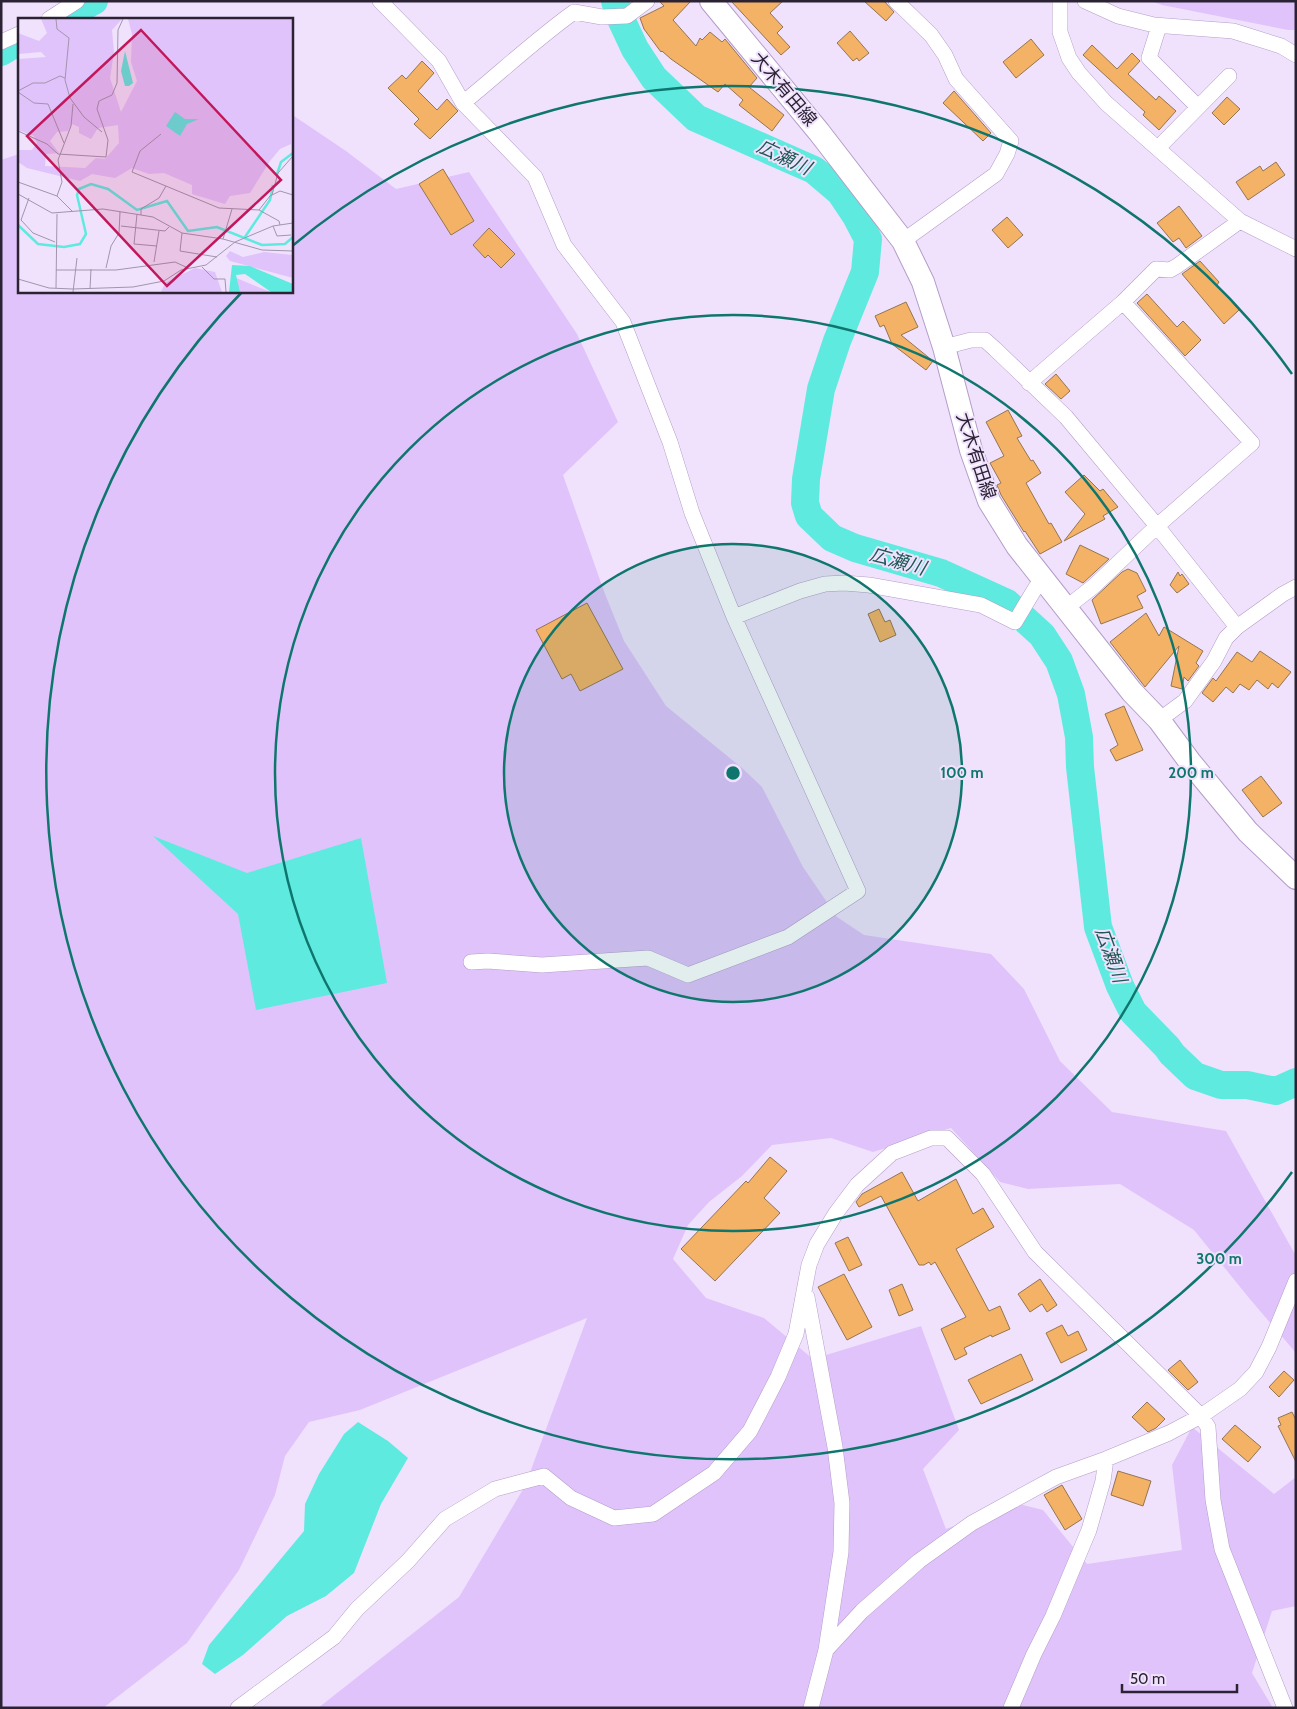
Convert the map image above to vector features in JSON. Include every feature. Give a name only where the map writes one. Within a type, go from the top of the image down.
[{"type":"main road","name":"大木有田線","points":[[711,1],[819,132],[903,241],[923,282],[944,347],[971,450],[989,501],[1042,586],[1066,608],[1132,692],[1159,720],[1190,762],[1248,832],[1296,878]]},
{"type":"street","points":[[51,18],[77,1]]},
{"type":"street","points":[[380,1],[439,61],[463,103],[536,177],[564,245],[623,322],[670,442],[692,513],[734,617],[858,891],[788,937],[688,975],[648,958],[542,965],[488,961],[471,962]]},
{"type":"street","points":[[896,1],[931,35],[945,55],[956,79],[1011,141],[1008,154],[996,174],[903,241]]},
{"type":"street","points":[[1060,1],[1060,32],[1069,58],[1106,102],[1240,221],[1296,249]]},
{"type":"street","points":[[1085,1],[1118,16],[1159,26],[1233,31],[1281,46],[1296,55]]},
{"type":"street","points":[[463,103],[541,35],[553,29],[574,12],[602,17],[627,16],[647,2]]},
{"type":"street","points":[[1159,26],[1149,58],[1198,107]]},
{"type":"street","points":[[1,42],[18,34]]},
{"type":"street","points":[[1158,148],[1228,76]]},
{"type":"street","points":[[1029,384],[1123,302],[1156,269],[1170,270],[1177,266],[1240,221]]},
{"type":"street","points":[[1066,608],[1094,586],[1157,526],[1252,443],[1123,302]]},
{"type":"street","points":[[944,347],[971,340],[985,340],[1029,384],[1066,417],[1157,526],[1237,627]]},
{"type":"street","points":[[734,617],[800,591],[825,584],[844,583],[869,585],[981,605],[1015,622],[1042,586]]},
{"type":"street","points":[[1159,720],[1185,701],[1214,661],[1226,638],[1237,627],[1283,594],[1296,587]]},
{"type":"street","points":[[238,1708],[334,1637],[356,1609],[408,1561],[445,1519],[495,1489],[544,1476],[571,1498],[614,1518],[653,1514],[714,1473],[750,1432],[778,1377],[796,1334],[804,1283],[809,1265],[824,1230],[857,1186],[892,1153],[931,1138],[947,1138],[983,1174],[1035,1252],[1201,1416],[1208,1427],[1213,1500],[1222,1549],[1285,1708]]},
{"type":"street","points":[[826,1650],[862,1611],[919,1561],[972,1523],[1056,1477],[1106,1459],[1201,1416],[1240,1389],[1256,1372],[1269,1347],[1296,1281]]},
{"type":"street","points":[[804,1283],[835,1448],[842,1503],[841,1552],[826,1650],[810,1708]]},
{"type":"street","points":[[1011,1708],[1034,1654],[1053,1616],[1089,1530],[1103,1480],[1106,1459]]},
{"type":"shaded area","points":[[1151,1],[1296,1],[1296,30],[1162,5]]},
{"type":"shaded area","points":[[292,115],[346,151],[396,189],[469,172],[577,334],[618,422],[563,475],[605,594],[624,641],[666,706],[742,768],[762,787],[803,867],[837,917],[864,935],[991,954],[1024,989],[1060,1061],[1112,1112],[1226,1131],[1296,1256],[1296,1353],[1194,1230],[1120,1184],[1028,1189],[1000,1182],[951,1128],[873,1152],[831,1138],[772,1145],[742,1176],[709,1202],[688,1225],[673,1259],[706,1298],[764,1318],[813,1359],[921,1326],[959,1430],[923,1469],[946,1529],[1015,1503],[1043,1510],[1087,1564],[1182,1550],[1172,1465],[1192,1427],[1274,1494],[1296,1477],[1296,1606],[1272,1611],[1252,1673],[1273,1708],[318,1708],[459,1597],[525,1486],[587,1318],[360,1410],[309,1422],[285,1456],[275,1495],[239,1570],[187,1643],[103,1708],[1,1708],[1,160],[18,154],[18,292],[292,292]]},
{"type":"shaded area","points":[[153,836],[247,873],[361,838],[387,983],[256,1010],[238,914]]},
{"type":"shaded area","points":[[358,1422],[388,1441],[408,1458],[381,1504],[354,1573],[326,1596],[287,1616],[243,1655],[215,1674],[202,1664],[209,1645],[304,1531],[305,1504],[319,1474],[344,1434]]},
{"type":"building","points":[[659,1],[691,1],[673,20],[696,46],[700,38],[702,40],[710,32],[722,42],[725,39],[757,78],[749,87],[784,115],[772,131],[739,105],[743,100],[725,84],[718,92],[661,52],[644,29],[640,18],[664,6]]},
{"type":"building","points":[[731,1],[783,1],[770,13],[783,27],[777,33],[790,47],[781,55]]},
{"type":"building","points":[[864,1],[884,1],[894,12],[886,21]]},
{"type":"building","points":[[850,31],[869,53],[859,61],[857,58],[853,61],[837,43]]},
{"type":"building","points":[[1031,39],[1044,55],[1016,78],[1003,62]]},
{"type":"building","points":[[1092,45],[1117,69],[1132,53],[1140,61],[1128,74],[1156,100],[1159,96],[1176,111],[1159,130],[1143,115],[1145,112],[1083,55]]},
{"type":"building","points":[[422,61],[434,73],[418,91],[437,110],[447,99],[458,111],[430,139],[414,124],[419,119],[388,88],[402,75],[406,79]]},
{"type":"building","points":[[954,91],[991,133],[983,141],[943,103]]},
{"type":"building","points":[[1227,97],[1240,109],[1224,125],[1212,113]]},
{"type":"building","points":[[1276,162],[1285,175],[1248,200],[1236,182],[1260,166],[1263,171]]},
{"type":"building","points":[[443,169],[474,221],[451,235],[419,184]]},
{"type":"building","points":[[1179,206],[1202,236],[1186,248],[1179,238],[1173,242],[1157,223]]},
{"type":"building","points":[[1007,217],[1023,235],[1008,248],[992,230]]},
{"type":"building","points":[[489,228],[515,254],[501,268],[488,255],[485,258],[473,245]]},
{"type":"building","points":[[1200,261],[1219,282],[1217,285],[1239,310],[1224,324],[1182,274]]},
{"type":"building","points":[[1147,294],[1177,327],[1183,321],[1201,340],[1185,356],[1137,303]]},
{"type":"building","points":[[906,302],[918,327],[901,335],[933,361],[926,370],[892,344],[884,325],[880,327],[875,316]]},
{"type":"building","points":[[1056,374],[1070,391],[1061,399],[1045,384]]},
{"type":"building","points":[[1008,410],[1022,436],[1017,438],[1041,473],[1026,483],[1049,524],[1051,523],[1062,542],[1040,554],[1001,495],[997,485],[1001,483],[990,463],[1004,456],[986,422]]},
{"type":"building","points":[[1084,475],[1100,491],[1103,489],[1118,507],[1103,516],[1105,519],[1064,541],[1085,514],[1065,492]]},
{"type":"building","points":[[1080,545],[1109,559],[1083,583],[1066,574]]},
{"type":"building","points":[[1128,569],[1137,573],[1146,591],[1137,596],[1143,608],[1101,624],[1092,600],[1122,572]]},
{"type":"building","points":[[1178,572],[1180,576],[1182,574],[1189,584],[1177,593],[1170,585]]},
{"type":"building","points":[[587,603],[623,669],[580,691],[571,674],[562,679],[536,630]]},
{"type":"building","points":[[879,609],[885,622],[890,620],[896,635],[880,642],[868,614]]},
{"type":"building","points":[[1146,613],[1159,636],[1164,627],[1203,651],[1196,663],[1199,666],[1188,681],[1184,677],[1182,689],[1171,686],[1179,646],[1145,687],[1110,642]]},
{"type":"building","points":[[1260,651],[1291,672],[1278,688],[1272,683],[1268,689],[1257,680],[1249,690],[1240,684],[1233,693],[1226,687],[1213,702],[1202,693],[1213,678],[1216,681],[1237,652],[1252,662]]},
{"type":"building","points":[[1124,706],[1143,750],[1116,761],[1110,750],[1118,745],[1105,714]]},
{"type":"building","points":[[1261,776],[1282,803],[1263,817],[1242,790]]},
{"type":"building","points":[[770,1157],[787,1171],[764,1198],[780,1213],[715,1281],[681,1249],[746,1181],[748,1183]]},
{"type":"building","points":[[902,1172],[918,1201],[956,1179],[973,1214],[983,1208],[994,1227],[956,1249],[989,1311],[1000,1306],[1010,1329],[992,1337],[991,1335],[964,1348],[967,1354],[955,1360],[941,1329],[966,1317],[935,1262],[931,1265],[929,1262],[919,1265],[881,1196],[859,1207],[856,1202],[862,1194]]},
{"type":"building","points":[[848,1237],[862,1265],[849,1271],[835,1243]]},
{"type":"building","points":[[844,1274],[872,1327],[847,1340],[818,1287]]},
{"type":"building","points":[[1040,1279],[1057,1305],[1047,1312],[1042,1304],[1030,1312],[1018,1294]]},
{"type":"building","points":[[902,1284],[913,1310],[899,1316],[889,1290]]},
{"type":"building","points":[[1062,1325],[1068,1336],[1078,1331],[1087,1350],[1061,1363],[1046,1333]]},
{"type":"building","points":[[1021,1354],[1033,1380],[981,1404],[968,1380]]},
{"type":"building","points":[[1180,1360],[1198,1382],[1188,1390],[1168,1370]]},
{"type":"building","points":[[1284,1371],[1294,1380],[1279,1397],[1269,1387]]},
{"type":"building","points":[[1147,1402],[1165,1419],[1156,1428],[1148,1432],[1132,1417]]},
{"type":"building","points":[[1292,1412],[1296,1420],[1296,1462],[1278,1426],[1281,1425],[1278,1418]]},
{"type":"building","points":[[1235,1425],[1261,1447],[1248,1462],[1222,1439]]},
{"type":"building","points":[[1118,1471],[1151,1481],[1143,1506],[1111,1495]]},
{"type":"building","points":[[1062,1485],[1082,1519],[1065,1530],[1044,1495]]},
{"type":"waterway","points":[[62,18],[94,1]]},
{"type":"waterway","name":"広瀬川","points":[[615,1],[620,17],[635,49],[654,78],[696,118],[814,170],[840,192],[868,239],[865,272],[837,341],[821,389],[806,479],[805,503],[809,516],[832,538],[855,548],[941,573],[1007,603],[1042,635],[1059,661],[1071,694],[1079,737],[1080,767],[1098,927],[1120,986],[1133,1012],[1195,1076],[1221,1085],[1247,1085],[1276,1091],[1296,1082]]},
{"type":"waterway","points":[[1,52],[18,42]]}]
